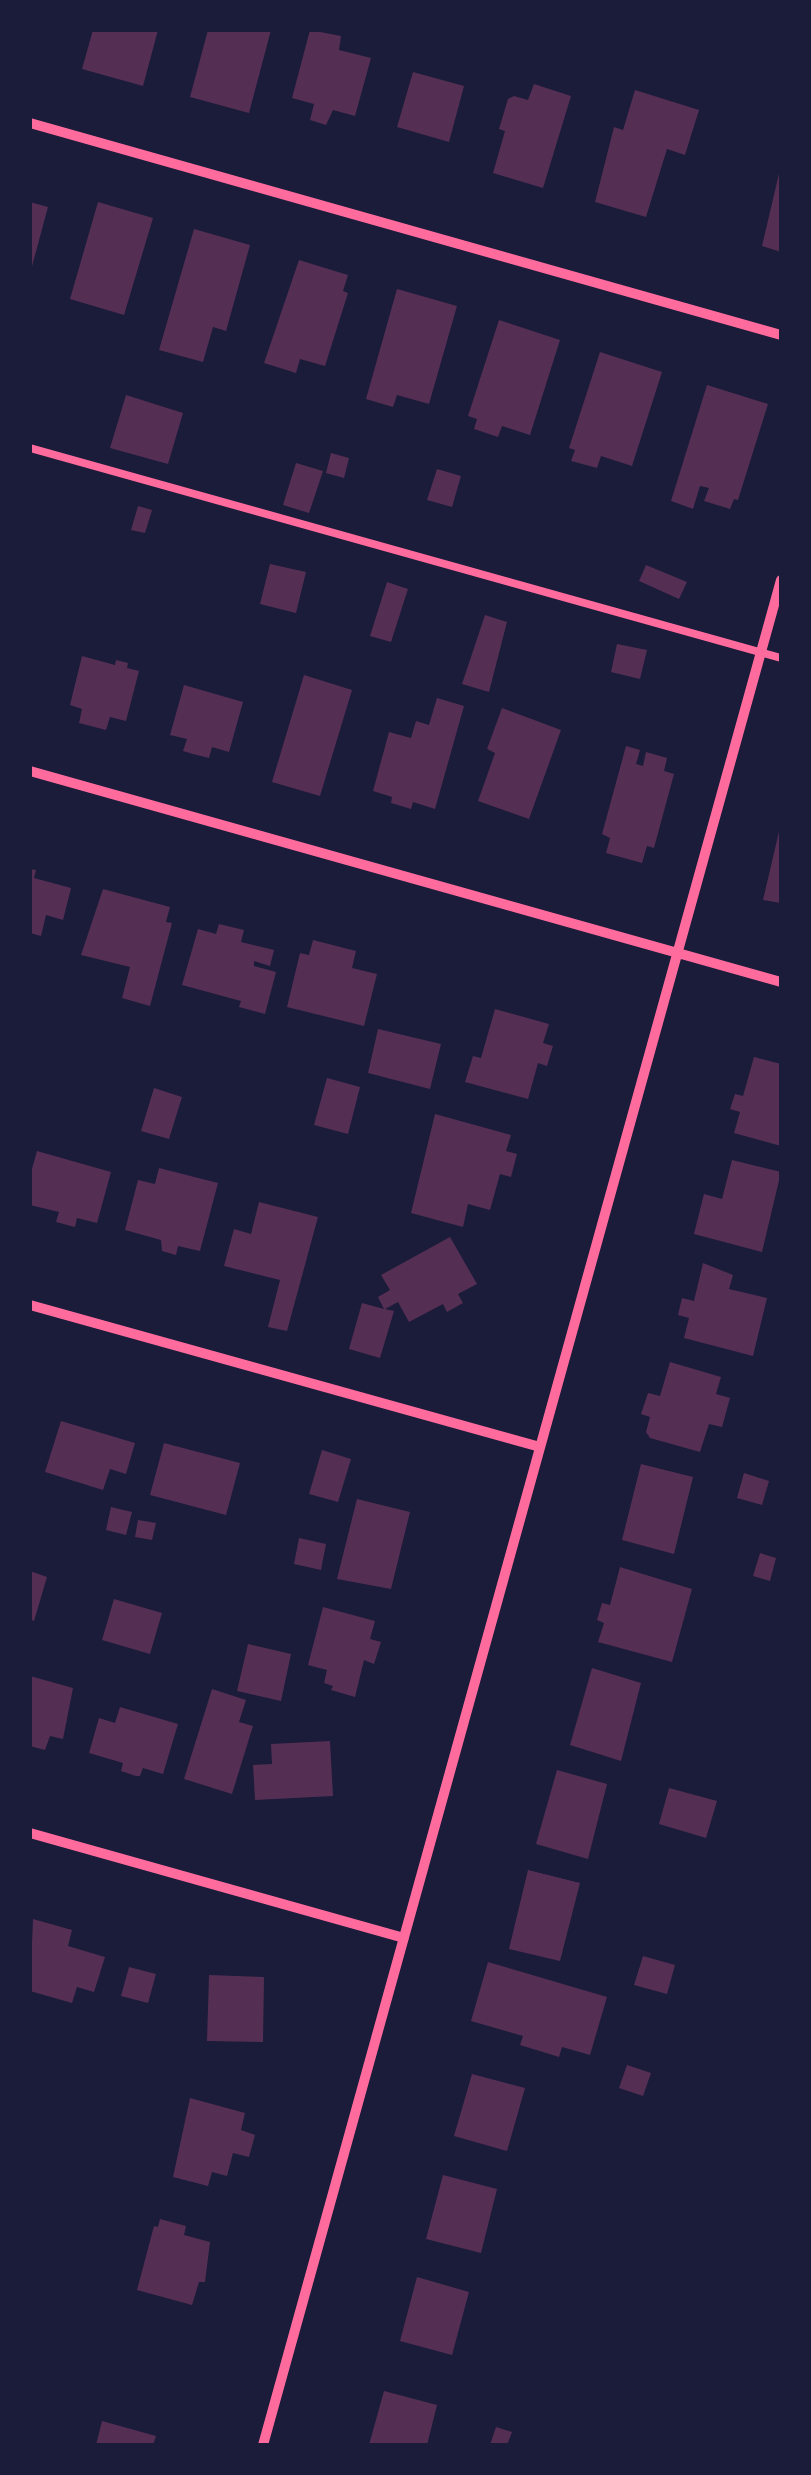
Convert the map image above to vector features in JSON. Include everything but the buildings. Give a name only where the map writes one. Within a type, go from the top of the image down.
[{"type":"street","points":[[30,123],[781,335]]},
{"type":"street","points":[[262,2445],[781,580]]},
{"type":"street","points":[[30,771],[781,982]]},
{"type":"street","points":[[30,1305],[540,1447]]},
{"type":"street","points":[[30,1833],[404,1938]]},
{"type":"lane","points":[[30,448],[781,658]]}]
